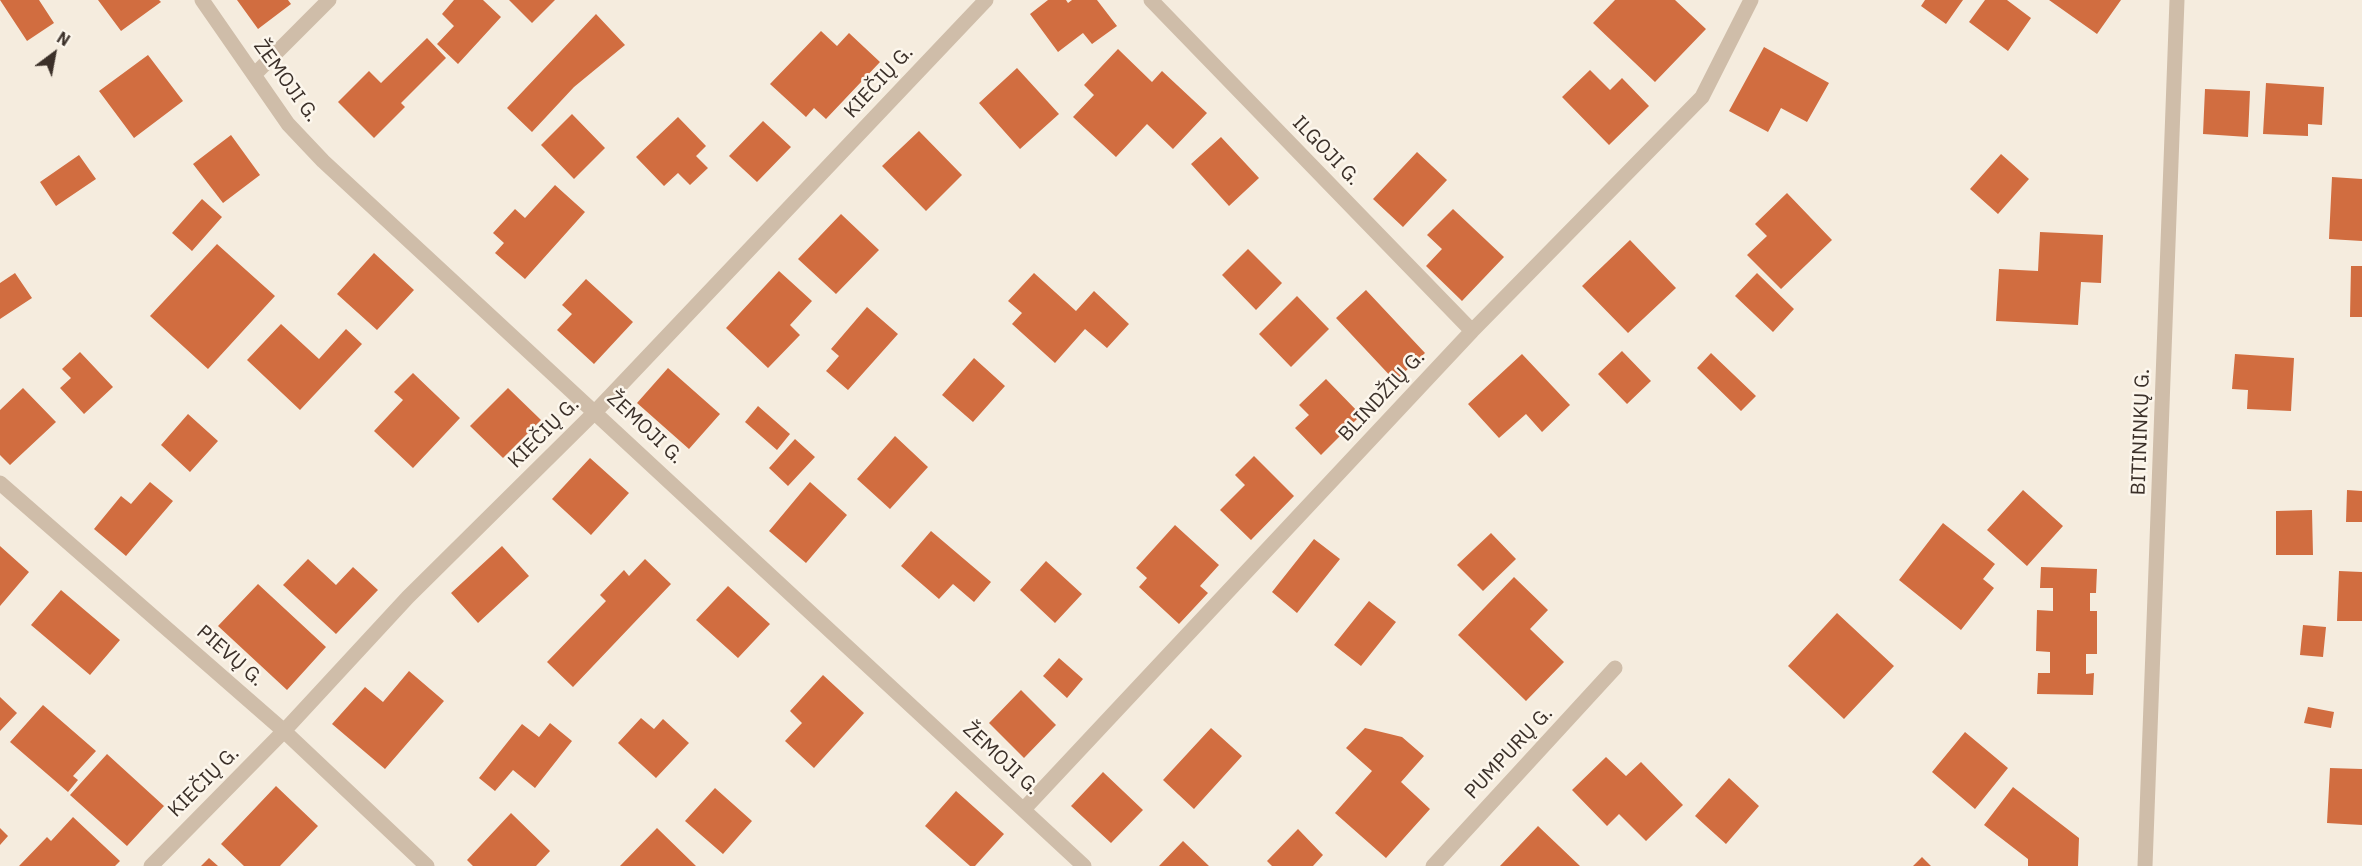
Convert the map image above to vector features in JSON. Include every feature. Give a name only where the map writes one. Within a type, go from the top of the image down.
[{"type":"street","name":"ŽEMOJI G.","points":[[202,0],[288,124],[323,161],[596,411],[1084,866]]},
{"type":"street","points":[[255,74],[329,0]]},
{"type":"street","name":"KIEČIŲ G.","points":[[151,866],[284,731],[408,597],[596,411],[986,0]]},
{"type":"street","name":"ILGOJI G.","points":[[1151,0],[1472,331]]},
{"type":"street","name":"BLINDŽIŲ G.","points":[[1024,809],[1472,331],[1702,98],[1751,0]]},
{"type":"street","name":"BITININKŲ G.","points":[[2145,866],[2177,0]]},
{"type":"street","name":"PIEVŲ G.","points":[[0,483],[284,731],[427,866]]},
{"type":"street","name":"PUMPURŲ G.","points":[[1432,866],[1616,668]]},
{"type":"building","points":[[0,0],[39,0],[54,23],[27,41]]},
{"type":"building","points":[[98,0],[159,0],[161,2],[121,31]]},
{"type":"building","points":[[237,0],[288,0],[291,4],[258,29]]},
{"type":"building","points":[[454,0],[483,0],[501,17],[458,64],[437,44],[454,26],[442,14]]},
{"type":"building","points":[[509,0],[555,0],[532,23]]},
{"type":"building","points":[[1048,0],[1066,0],[1068,3],[1072,0],[1097,0],[1117,26],[1092,44],[1083,33],[1058,52],[1030,14]]},
{"type":"building","points":[[1615,0],[1675,0],[1706,29],[1655,82],[1593,23]]},
{"type":"building","points":[[1925,0],[1963,0],[1946,24],[1921,6]]},
{"type":"building","points":[[1985,0],[2007,0],[2031,18],[2008,51],[1969,22]]},
{"type":"building","points":[[2049,0],[2121,0],[2097,34]]},
{"type":"building","points":[[596,14],[625,45],[574,87],[532,132],[507,108]]},
{"type":"building","points":[[821,31],[837,46],[849,33],[880,62],[826,119],[814,108],[806,117],[770,84]]},
{"type":"building","points":[[427,38],[446,58],[401,103],[405,107],[374,138],[338,102],[369,71],[381,83]]},
{"type":"building","points":[[1764,47],[1829,83],[1807,122],[1781,108],[1768,132],[1729,111]]},
{"type":"building","points":[[1118,49],[1152,82],[1162,71],[1207,113],[1173,149],[1147,124],[1116,157],[1073,117],[1094,95],[1084,85]]},
{"type":"building","points":[[148,55],[183,101],[134,138],[99,91]]},
{"type":"building","points":[[1017,68],[1059,114],[1020,149],[979,103]]},
{"type":"building","points":[[1590,70],[1610,90],[1622,78],[1649,106],[1609,145],[1562,97]]},
{"type":"building","points":[[2266,83],[2324,87],[2322,125],[2308,124],[2308,136],[2263,134]]},
{"type":"building","points":[[2205,89],[2250,91],[2248,137],[2203,134]]},
{"type":"building","points":[[572,114],[605,148],[574,179],[541,145]]},
{"type":"building","points":[[678,117],[706,146],[696,156],[708,168],[690,185],[678,173],[664,186],[636,157]]},
{"type":"building","points":[[763,121],[791,147],[757,182],[729,156]]},
{"type":"building","points":[[919,131],[962,175],[926,211],[882,166]]},
{"type":"building","points":[[231,135],[260,175],[223,203],[193,164]]},
{"type":"building","points":[[1221,137],[1259,178],[1229,206],[1191,164]]},
{"type":"building","points":[[1417,152],[1447,180],[1403,227],[1373,199]]},
{"type":"building","points":[[2001,154],[2029,179],[1998,214],[1970,189]]},
{"type":"building","points":[[79,155],[96,179],[56,206],[40,182]]},
{"type":"building","points":[[2332,177],[2362,179],[2362,241],[2329,239]]},
{"type":"building","points":[[555,185],[585,212],[525,279],[495,253],[504,243],[493,233],[515,209],[525,218]]},
{"type":"building","points":[[1787,193],[1832,240],[1781,289],[1747,255],[1767,236],[1755,224]]},
{"type":"building","points":[[202,199],[222,217],[192,251],[172,233]]},
{"type":"building","points":[[1453,209],[1504,257],[1462,301],[1426,266],[1442,249],[1427,235]]},
{"type":"building","points":[[841,214],[879,250],[836,294],[798,259]]},
{"type":"building","points":[[2040,232],[2103,235],[2101,283],[2081,282],[2078,325],[1996,321],[1999,269],[2038,271]]},
{"type":"building","points":[[1630,240],[1676,288],[1628,333],[1582,286]]},
{"type":"building","points":[[217,244],[275,296],[208,369],[150,316]]},
{"type":"building","points":[[1248,249],[1282,283],[1256,310],[1222,275]]},
{"type":"building","points":[[374,253],[414,290],[377,330],[337,294]]},
{"type":"building","points":[[2351,266],[2362,266],[2362,317],[2350,317]]},
{"type":"building","points":[[779,271],[812,301],[790,325],[800,335],[768,368],[726,328]]},
{"type":"building","points":[[15,273],[32,298],[0,319],[0,283]]},
{"type":"building","points":[[1034,273],[1076,311],[1094,291],[1129,324],[1107,348],[1085,329],[1055,363],[1012,324],[1022,313],[1008,301]]},
{"type":"building","points":[[1757,273],[1794,309],[1773,332],[1735,296]]},
{"type":"building","points":[[586,279],[633,322],[594,364],[557,330],[572,314],[562,305]]},
{"type":"building","points":[[1366,290],[1425,353],[1395,381],[1336,318]]},
{"type":"building","points":[[1297,296],[1329,329],[1291,367],[1259,334]]},
{"type":"building","points":[[867,307],[898,334],[848,390],[826,371],[839,356],[831,349]]},
{"type":"building","points":[[281,324],[319,359],[346,329],[362,344],[300,410],[247,360]]},
{"type":"building","points":[[1622,351],[1651,381],[1627,404],[1598,374]]},
{"type":"building","points":[[80,352],[113,387],[84,414],[60,388],[71,378],[62,369]]},
{"type":"building","points":[[1711,353],[1756,396],[1741,411],[1697,368]]},
{"type":"building","points":[[1522,354],[1570,405],[1542,432],[1526,414],[1499,438],[1468,404]]},
{"type":"building","points":[[2235,354],[2294,358],[2291,411],[2247,409],[2248,390],[2232,389]]},
{"type":"building","points":[[974,358],[1005,386],[973,422],[942,395]]},
{"type":"building","points":[[668,368],[720,414],[689,449],[637,403]]},
{"type":"building","points":[[413,373],[460,418],[413,468],[374,431],[403,400],[394,392]]},
{"type":"building","points":[[1326,379],[1361,415],[1321,455],[1295,428],[1309,415],[1299,405]]},
{"type":"building","points":[[23,388],[56,422],[10,465],[0,455],[0,410]]},
{"type":"building","points":[[508,388],[541,420],[503,458],[470,426]]},
{"type":"building","points":[[758,406],[790,434],[777,450],[745,422]]},
{"type":"building","points":[[188,414],[218,441],[190,472],[161,445]]},
{"type":"building","points":[[895,436],[928,467],[890,509],[857,479]]},
{"type":"building","points":[[795,439],[815,457],[788,486],[769,468]]},
{"type":"building","points":[[1254,456],[1294,496],[1251,540],[1220,510],[1245,485],[1235,475]]},
{"type":"building","points":[[590,458],[629,493],[591,535],[552,499]]},
{"type":"building","points":[[150,482],[173,501],[126,556],[94,529],[121,496],[131,504]]},
{"type":"building","points":[[810,482],[847,515],[806,563],[769,531]]},
{"type":"building","points":[[2023,490],[2063,526],[2027,566],[1987,530]]},
{"type":"building","points":[[2347,490],[2362,491],[2362,522],[2346,522]]},
{"type":"building","points":[[2312,510],[2313,555],[2276,555],[2276,511]]},
{"type":"building","points":[[1943,523],[1995,564],[1983,579],[1994,588],[1961,630],[1899,580]]},
{"type":"building","points":[[1175,525],[1219,565],[1200,586],[1208,593],[1179,624],[1139,587],[1147,578],[1136,568]]},
{"type":"building","points":[[931,531],[991,582],[974,602],[953,584],[939,599],[901,566]]},
{"type":"building","points":[[1491,533],[1516,559],[1483,591],[1457,565]]},
{"type":"building","points":[[1314,539],[1340,559],[1297,613],[1272,592]]},
{"type":"building","points":[[0,546],[29,572],[0,606]]},
{"type":"building","points":[[502,546],[529,576],[478,623],[451,593]]},
{"type":"building","points":[[308,559],[336,585],[353,567],[378,590],[336,634],[283,585]]},
{"type":"building","points":[[645,559],[671,584],[573,687],[547,662],[606,601],[600,595],[624,570],[629,576]]},
{"type":"building","points":[[1046,561],[1082,594],[1055,623],[1020,590]]},
{"type":"building","points":[[2041,567],[2097,569],[2096,593],[2090,593],[2090,611],[2097,611],[2097,654],[2086,654],[2086,674],[2094,673],[2093,695],[2037,694],[2038,673],[2050,673],[2050,652],[2036,651],[2037,610],[2053,611],[2053,588],[2040,588]]},
{"type":"building","points":[[2339,571],[2362,572],[2362,621],[2337,621]]},
{"type":"building","points":[[1514,577],[1548,610],[1530,629],[1564,662],[1526,701],[1458,635]]},
{"type":"building","points":[[258,584],[326,647],[287,690],[218,626]]},
{"type":"building","points":[[728,586],[770,624],[738,658],[696,620]]},
{"type":"building","points":[[61,590],[120,640],[90,675],[31,625]]},
{"type":"building","points":[[1369,601],[1396,622],[1361,666],[1334,645]]},
{"type":"building","points":[[1837,613],[1894,666],[1844,719],[1788,666]]},
{"type":"building","points":[[2303,625],[2326,627],[2323,657],[2300,655]]},
{"type":"building","points":[[1059,658],[1083,679],[1067,698],[1043,676]]},
{"type":"building","points":[[409,671],[444,701],[385,769],[332,724],[365,687],[383,702]]},
{"type":"building","points":[[823,675],[864,713],[814,768],[785,741],[802,723],[790,711]]},
{"type":"building","points":[[1021,690],[1056,725],[1024,758],[989,723]]},
{"type":"building","points":[[0,697],[17,713],[0,731]]},
{"type":"building","points":[[43,705],[96,751],[73,776],[78,780],[68,792],[10,742]]},
{"type":"building","points":[[2308,707],[2334,712],[2331,728],[2304,723]]},
{"type":"building","points":[[641,718],[654,729],[663,719],[689,743],[656,778],[618,743]]},
{"type":"building","points":[[550,723],[572,741],[535,788],[513,770],[495,791],[479,778],[522,724],[539,737]]},
{"type":"building","points":[[1211,728],[1242,756],[1194,809],[1163,780]]},
{"type":"building","points":[[1365,728],[1402,737],[1424,756],[1401,782],[1430,809],[1386,858],[1335,813],[1372,771],[1346,748]]},
{"type":"building","points":[[1965,732],[2008,768],[1975,809],[1932,772]]},
{"type":"building","points":[[107,754],[164,806],[127,846],[70,795]]},
{"type":"building","points":[[1606,757],[1626,776],[1641,762],[1683,805],[1646,841],[1619,814],[1607,826],[1572,790]]},
{"type":"building","points":[[2330,768],[2362,769],[2362,825],[2327,823]]},
{"type":"building","points":[[1103,772],[1143,810],[1111,843],[1071,806]]},
{"type":"building","points":[[1729,778],[1759,806],[1726,844],[1695,816]]},
{"type":"building","points":[[276,786],[318,826],[280,866],[244,866],[221,844]]},
{"type":"building","points":[[2013,787],[2079,838],[2078,866],[2028,866],[2028,859],[1984,825]]},
{"type":"building","points":[[715,788],[752,821],[723,854],[685,821]]},
{"type":"building","points":[[956,791],[1004,834],[975,866],[970,866],[925,826]]},
{"type":"building","points":[[511,813],[550,851],[536,866],[473,866],[467,860]]},
{"type":"building","points":[[73,817],[120,861],[115,866],[19,866],[47,837],[51,841]]},
{"type":"building","points":[[1538,826],[1580,866],[1500,866]]},
{"type":"building","points":[[0,828],[8,836],[0,845]]},
{"type":"building","points":[[657,828],[696,866],[620,866]]},
{"type":"building","points":[[1298,829],[1323,855],[1313,866],[1272,866],[1267,861]]},
{"type":"building","points":[[1183,841],[1209,866],[1159,866]]},
{"type":"building","points":[[1922,857],[1931,866],[1913,866]]},
{"type":"building","points":[[209,858],[218,866],[201,866]]}]
